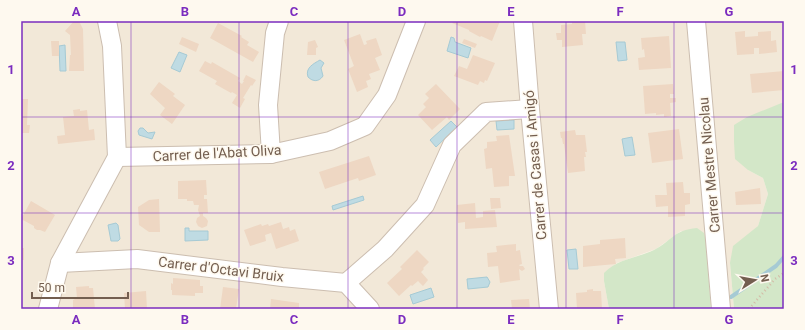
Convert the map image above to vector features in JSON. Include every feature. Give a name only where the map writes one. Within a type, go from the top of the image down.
[{"type":"street","points":[[48,309],[60,263],[117,157],[112,46],[107,21]]},
{"type":"street","points":[[270,154],[268,105],[275,33],[279,21]]},
{"type":"street","name":"Carrer de l'Abat Oliva","points":[[117,157],[270,154],[330,141],[365,126],[387,95],[416,21]]},
{"type":"street","name":"Carrer de Casas i Amigó","points":[[523,21],[549,309]]},
{"type":"street","name":"Carrer Mestre Nicolau","points":[[696,21],[721,309]]},
{"type":"street","points":[[370,309],[346,283],[385,249],[425,205],[452,145],[486,112],[530,109]]},
{"type":"street","name":"Carrer d'Octavi Bruix","points":[[60,263],[137,259],[282,277],[346,283]]},
{"type":"path","points":[[749,309],[775,279],[784,273]]},
{"type":"shaded area","points":[[21,21],[780,21],[784,25],[784,102],[777,106],[748,170],[763,178],[768,194],[758,226],[730,263],[734,309],[711,309],[707,249],[681,231],[656,249],[617,263],[604,274],[609,309],[21,309]]},
{"type":"green space","points":[[784,102],[784,309],[734,309],[730,263],[733,246],[758,226],[768,194],[763,178],[748,170],[735,159],[734,125],[747,117]]},
{"type":"green space","points":[[697,228],[704,233],[706,241],[711,309],[609,309],[604,273],[609,268],[660,247],[678,233]]},
{"type":"water","points":[[451,37],[454,38],[455,42],[471,48],[468,58],[447,51]]},
{"type":"water","points":[[616,42],[625,42],[627,60],[618,61]]},
{"type":"water","points":[[65,45],[66,71],[60,71],[59,46]]},
{"type":"water","points":[[179,52],[187,55],[180,72],[171,68]]},
{"type":"water","points":[[320,60],[324,63],[321,68],[323,76],[316,81],[312,80],[308,77],[308,71],[310,67]]},
{"type":"water","points":[[514,120],[514,129],[497,130],[496,121]]},
{"type":"water","points":[[451,121],[457,127],[436,147],[430,140]]},
{"type":"water","points":[[140,128],[143,128],[148,133],[155,132],[152,139],[139,135],[138,131]]},
{"type":"water","points":[[632,137],[635,155],[625,156],[622,139]]},
{"type":"water","points":[[363,196],[364,200],[333,210],[332,206]]},
{"type":"water","points":[[116,223],[118,225],[120,239],[118,241],[111,241],[108,225]]},
{"type":"water","points":[[185,228],[189,228],[189,231],[208,231],[208,240],[185,241]]},
{"type":"water","points":[[576,249],[578,269],[569,269],[567,250]]},
{"type":"water","points":[[487,277],[490,282],[488,287],[468,289],[467,279]]},
{"type":"water","points":[[431,288],[434,297],[413,304],[410,295]]},
{"type":"building","points":[[74,21],[79,21],[83,29],[84,71],[69,71],[71,55],[70,35],[65,31]]},
{"type":"building","points":[[453,21],[500,21],[492,41],[481,36],[480,37],[469,30],[452,23]]},
{"type":"building","points":[[572,21],[585,21],[586,34],[582,34],[583,45],[562,47],[562,40],[557,40],[556,33],[561,33],[561,25],[572,24]]},
{"type":"building","points":[[218,23],[242,36],[241,37],[249,42],[247,45],[259,52],[253,62],[210,38]]},
{"type":"building","points":[[745,31],[745,37],[758,36],[758,32],[771,31],[771,41],[776,40],[777,52],[759,54],[759,48],[754,48],[754,54],[737,55],[735,32]]},
{"type":"building","points":[[360,34],[364,45],[367,44],[366,41],[376,38],[382,55],[375,58],[380,70],[369,74],[371,79],[366,81],[368,87],[357,92],[348,69],[354,66],[344,40]]},
{"type":"building","points":[[669,36],[671,68],[639,70],[638,58],[645,57],[644,49],[642,50],[641,38]]},
{"type":"building","points":[[182,37],[199,44],[196,52],[179,44]]},
{"type":"building","points":[[464,39],[477,44],[475,48],[462,43]]},
{"type":"building","points":[[315,40],[318,47],[316,48],[316,55],[307,55],[308,42]]},
{"type":"building","points":[[51,41],[59,41],[59,56],[52,56]]},
{"type":"building","points":[[473,55],[495,63],[487,81],[485,80],[484,83],[480,81],[478,85],[454,76],[459,66],[467,69]]},
{"type":"building","points":[[205,61],[211,64],[212,62],[240,78],[238,81],[242,84],[246,75],[256,80],[243,98],[245,99],[240,108],[232,103],[237,95],[215,84],[217,81],[199,71]]},
{"type":"building","points":[[784,71],[784,90],[752,93],[750,74]]},
{"type":"building","points":[[159,82],[175,94],[173,96],[185,105],[172,124],[160,115],[165,108],[150,94]]},
{"type":"building","points":[[436,84],[460,109],[449,120],[447,117],[432,130],[418,115],[426,107],[423,104],[429,98],[425,94]]},
{"type":"building","points":[[673,84],[674,94],[670,94],[670,98],[676,98],[676,102],[670,103],[671,116],[664,117],[664,114],[656,115],[656,113],[645,114],[643,86]]},
{"type":"building","points":[[21,99],[28,99],[27,125],[30,125],[29,133],[21,133]]},
{"type":"building","points":[[80,109],[80,111],[87,110],[89,130],[94,129],[95,140],[58,144],[57,136],[65,135],[63,117],[74,116],[73,110]]},
{"type":"building","points":[[679,129],[683,159],[652,163],[648,133]]},
{"type":"building","points":[[575,130],[576,135],[585,135],[587,152],[585,152],[586,157],[584,157],[585,171],[568,173],[564,144],[560,132]]},
{"type":"building","points":[[509,135],[515,176],[509,176],[509,186],[494,187],[492,168],[486,169],[484,149],[487,148],[487,142],[497,141],[496,136]]},
{"type":"building","points":[[369,156],[376,175],[359,181],[358,178],[325,189],[319,172]]},
{"type":"building","points":[[206,180],[207,195],[204,195],[204,199],[207,199],[208,213],[203,213],[203,216],[208,221],[207,226],[202,228],[198,226],[196,222],[197,218],[200,216],[198,210],[199,205],[194,205],[193,201],[187,201],[187,199],[178,199],[178,181]]},
{"type":"building","points":[[683,182],[684,193],[690,193],[690,204],[685,205],[685,216],[668,217],[668,206],[656,207],[655,195],[667,195],[666,183]]},
{"type":"building","points":[[760,188],[761,204],[736,205],[735,192]]},
{"type":"building","points":[[490,198],[500,198],[501,208],[491,209]]},
{"type":"building","points":[[159,199],[160,232],[149,232],[139,225],[138,207],[149,200]]},
{"type":"building","points":[[31,201],[55,215],[45,232],[37,230],[34,226],[21,219]]},
{"type":"building","points":[[475,203],[476,218],[483,217],[483,211],[495,210],[497,227],[465,229],[465,222],[458,223],[457,205]]},
{"type":"building","points":[[281,222],[283,229],[289,227],[290,231],[295,229],[299,241],[276,249],[271,233],[265,235],[266,241],[250,246],[244,230],[261,224],[262,226],[268,224],[269,226]]},
{"type":"building","points":[[625,238],[626,258],[615,259],[616,264],[583,267],[583,246],[600,244],[600,240]]},
{"type":"building","points":[[516,244],[516,251],[520,250],[522,264],[519,265],[523,266],[525,269],[522,271],[519,269],[520,280],[500,283],[498,266],[488,267],[487,253],[497,252],[496,246]]},
{"type":"building","points":[[21,248],[24,248],[24,260],[21,260]]},
{"type":"building","points":[[417,250],[429,262],[421,272],[428,280],[423,286],[418,281],[399,296],[387,283],[402,269],[400,267]]},
{"type":"building","points":[[173,278],[200,280],[200,286],[203,286],[203,293],[195,293],[195,296],[172,295],[171,283],[173,284]]},
{"type":"building","points":[[89,286],[89,288],[93,288],[95,309],[73,309],[73,300],[77,298],[76,287]]},
{"type":"building","points":[[223,287],[239,289],[236,309],[220,309]]},
{"type":"building","points":[[593,289],[593,291],[601,291],[602,309],[577,309],[576,293],[587,292],[587,290]]},
{"type":"building","points":[[146,291],[147,309],[125,309],[124,293]]},
{"type":"building","points":[[271,299],[299,303],[299,309],[270,309]]},
{"type":"building","points":[[529,299],[530,309],[512,309],[511,300]]},
{"type":"waterway","points":[[731,297],[776,266],[784,257]]}]
